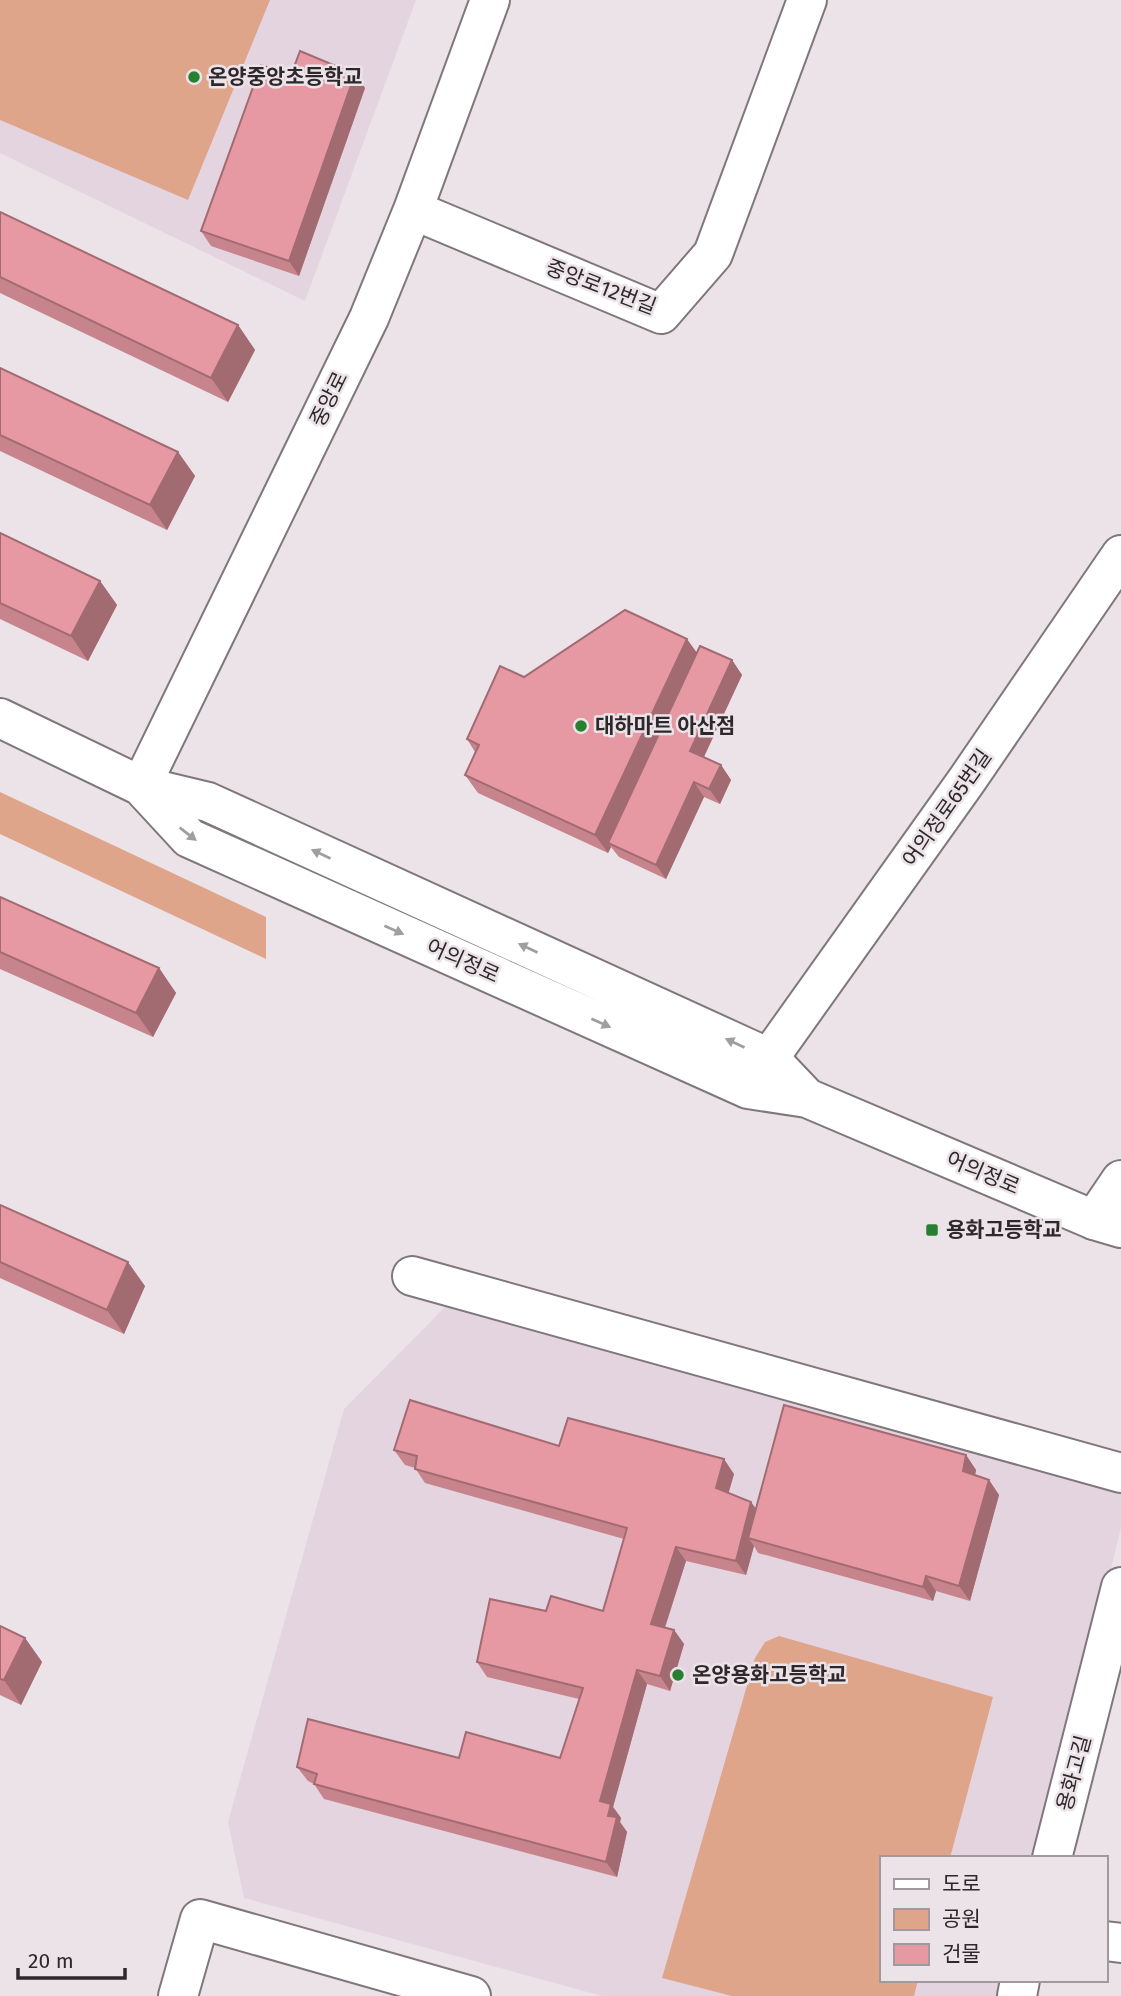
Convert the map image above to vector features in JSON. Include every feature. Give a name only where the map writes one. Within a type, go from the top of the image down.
[{"type":"street","name":"중앙로","points":[[141,786],[369,318],[413,210],[489,0]]},
{"type":"street","name":"중앙로12번길","points":[[413,210],[661,314],[713,254],[807,0]]},
{"type":"street","name":"어의정로65번길","points":[[769,1058],[967,780],[1121,555]]},
{"type":"street","name":"어의정로","points":[[0,718],[141,786],[208,802],[769,1058],[807,1098]]},
{"type":"street","name":"어의정로","points":[[141,786],[189,838],[748,1089],[807,1098],[1108,1224]]},
{"type":"street","points":[[1108,1224],[1121,1180]]},
{"type":"street","points":[[412,1276],[1121,1473]]},
{"type":"street","name":"용화고길","points":[[1053,1856],[1108,1691],[1121,1587]]},
{"type":"street","points":[[178,1996],[200,1919],[387,1984],[471,1996]]},
{"type":"shaded area","name":"온양중앙초등학교","points":[[0,0],[416,0],[305,301],[0,153]]},
{"type":"shaded area","name":"온양용화고등학교","points":[[454,1298],[1121,1490],[1121,1527],[1042,1856],[880,1856],[880,1982],[1012,1982],[1009,1996],[602,1996],[244,1898],[228,1822],[344,1409]]},
{"type":"green space","points":[[0,0],[270,0],[188,200],[0,120]]},
{"type":"green space","points":[[0,792],[266,917],[266,959],[0,834]]},
{"type":"green space","points":[[779,1636],[993,1697],[951,1856],[880,1856],[880,1982],[918,1982],[914,1996],[732,1996],[662,1978],[755,1658],[765,1642]]},
{"type":"building","points":[[300,51],[355,74],[289,261],[201,231],[261,65],[291,75]]},
{"type":"building","points":[[0,212],[238,325],[211,378],[0,277]]},
{"type":"building","points":[[0,368],[178,452],[150,505],[0,435]]},
{"type":"building","points":[[0,533],[100,581],[71,636],[0,603]]},
{"type":"building","name":"대하마트 아산점","points":[[625,610],[687,639],[595,835],[465,775],[479,745],[467,739],[500,666],[524,677]]},
{"type":"building","name":"대하마트 아산점","points":[[700,646],[732,660],[690,751],[721,765],[709,789],[694,782],[656,865],[608,843]]},
{"type":"building","points":[[0,897],[159,968],[136,1013],[0,952]]},
{"type":"building","points":[[0,1205],[128,1262],[107,1310],[0,1262]]},
{"type":"building","points":[[410,1400],[559,1446],[568,1418],[724,1459],[716,1488],[751,1502],[736,1561],[676,1547],[651,1624],[674,1630],[660,1676],[637,1670],[600,1801],[611,1804],[608,1816],[617,1817],[606,1862],[314,1784],[317,1774],[297,1767],[308,1719],[459,1758],[466,1732],[560,1758],[583,1688],[477,1662],[490,1599],[546,1611],[551,1596],[603,1611],[627,1528],[415,1469],[417,1456],[394,1450]]},
{"type":"building","points":[[784,1405],[966,1455],[963,1471],[989,1480],[959,1586],[926,1576],[923,1587],[748,1538]]},
{"type":"building","points":[[0,1626],[25,1638],[4,1680],[0,1679]]},
{"type":"place","name":"온양중앙초등학교","points":[[194,77]]},
{"type":"place","name":"대하마트 아산점","points":[[581,726]]},
{"type":"place","name":"용화고등학교","points":[[932,1230]]},
{"type":"place","name":"온양용화고등학교","points":[[678,1675]]}]
